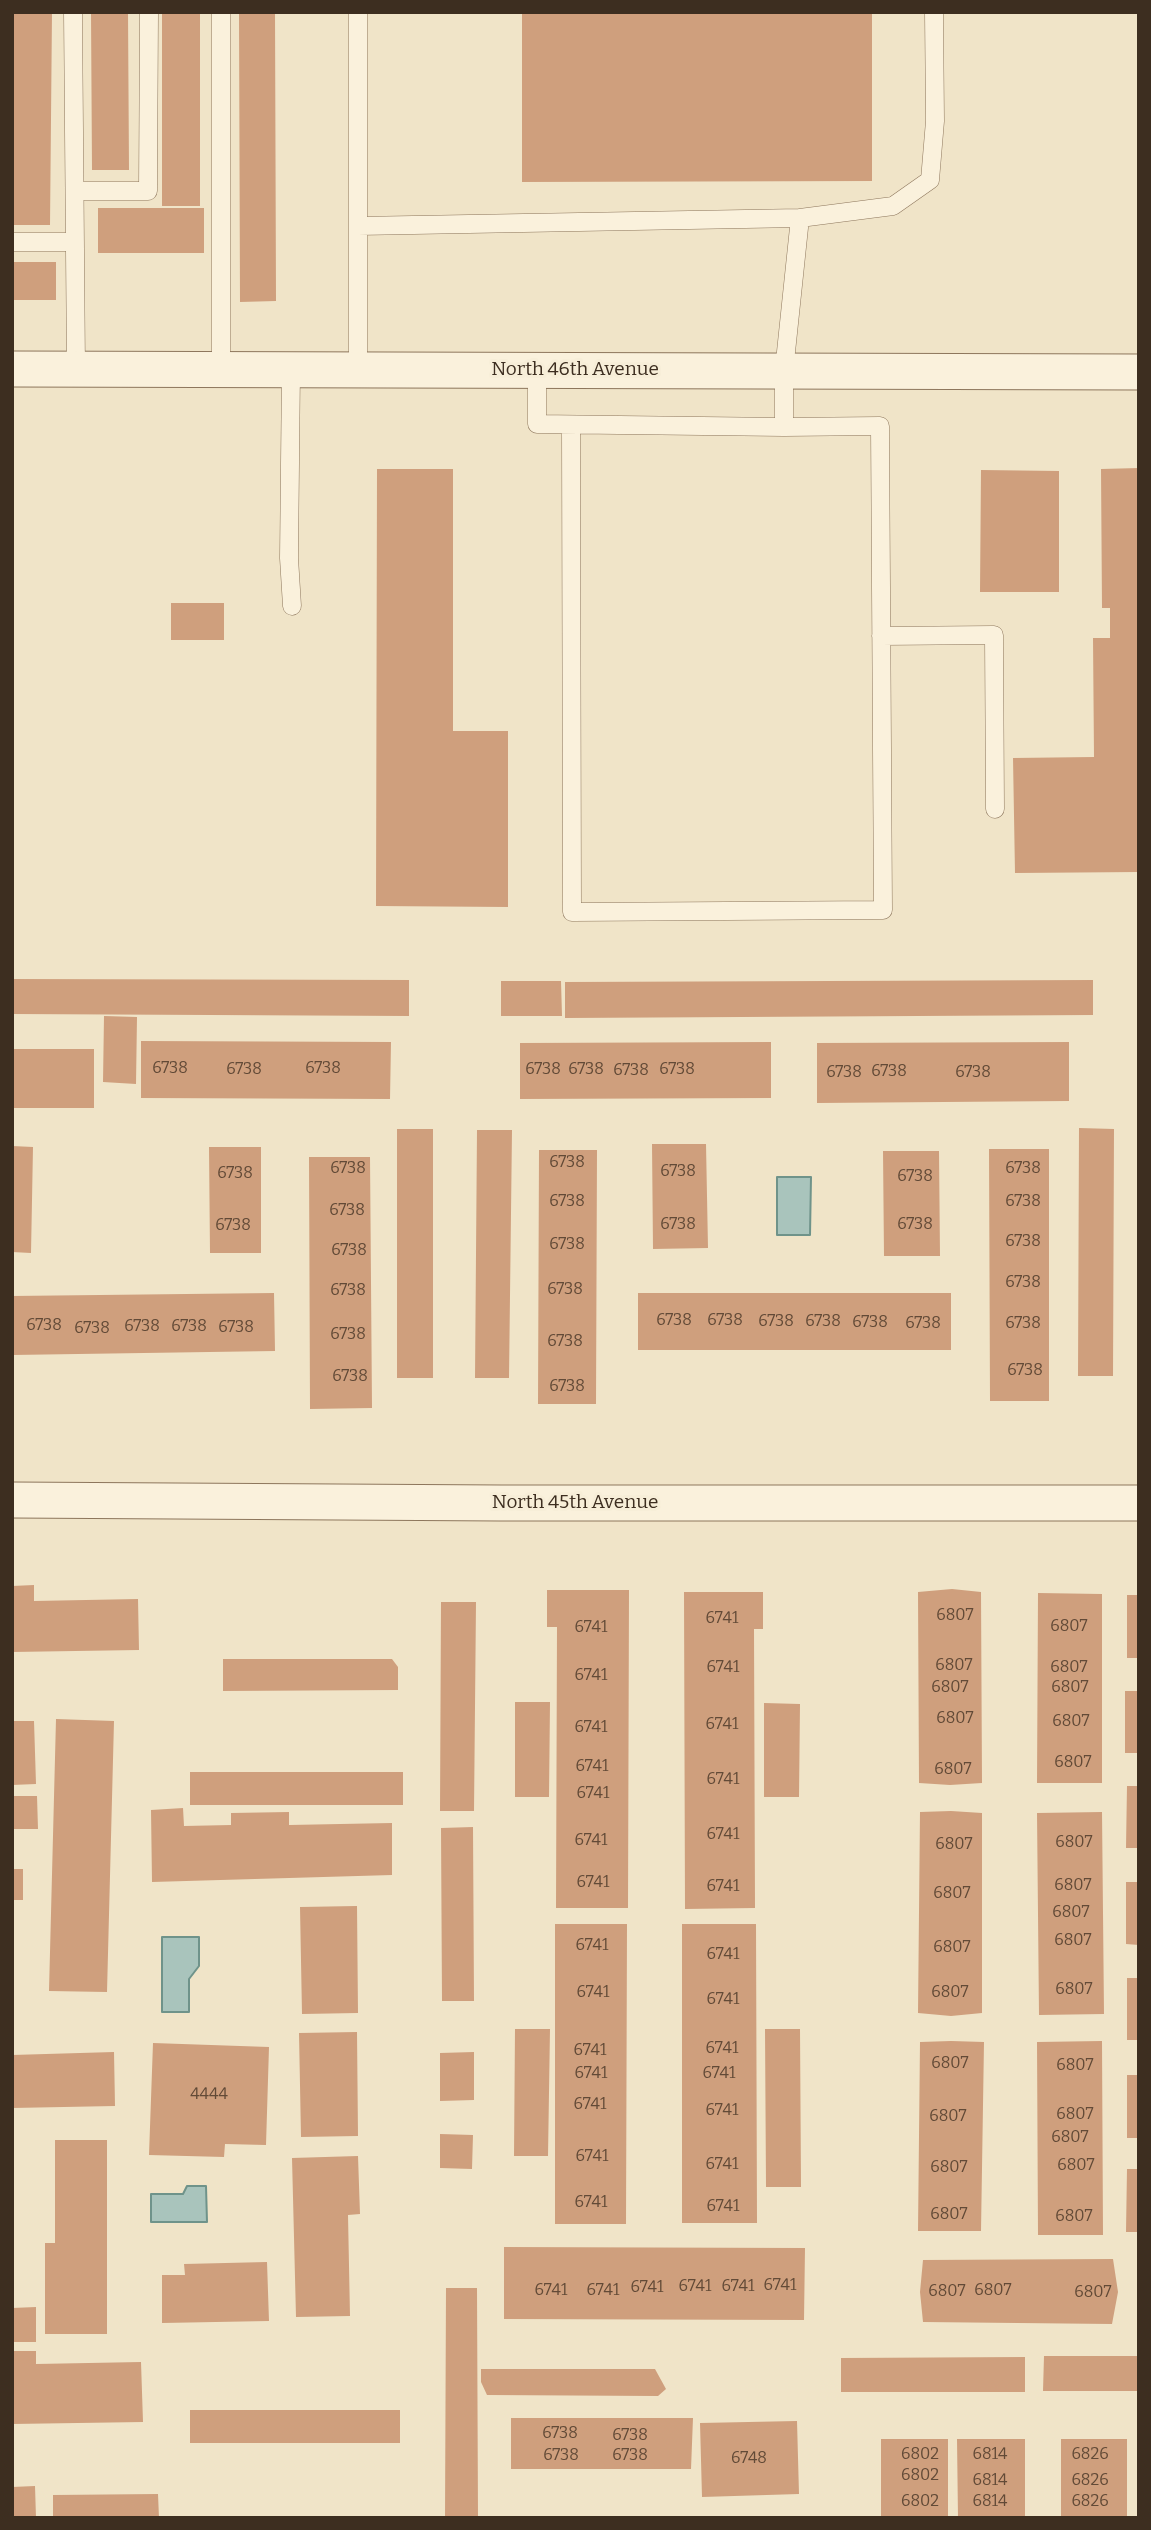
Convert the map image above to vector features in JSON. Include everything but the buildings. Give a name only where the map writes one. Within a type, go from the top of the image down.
[{"type":"street","name":"North 46th Avenue","points":[[12,369],[1139,372]]},
{"type":"street","name":"North 45th Avenue","points":[[12,1500],[1139,1503]]},
{"type":"lane","points":[[73,12],[76,369]]},
{"type":"lane","points":[[75,191],[148,191],[149,12]]},
{"type":"lane","points":[[221,12],[221,369]]},
{"type":"lane","points":[[358,12],[358,370]]},
{"type":"lane","points":[[358,226],[800,218],[893,206],[930,180],[935,121],[933,12]]},
{"type":"lane","points":[[784,427],[784,371],[800,218]]},
{"type":"lane","points":[[12,242],[75,242]]},
{"type":"lane","points":[[290,369],[289,558],[292,606]]},
{"type":"lane","points":[[537,370],[537,424],[880,426],[883,910],[572,912],[570,425]]},
{"type":"lane","points":[[881,636],[994,635],[995,809]]},
{"type":"water","points":[[777,1177],[811,1177],[810,1235],[777,1235]]},
{"type":"water","points":[[162,1937],[199,1937],[199,1966],[189,1979],[189,2012],[162,2012]]},
{"type":"water","points":[[187,2186],[206,2186],[207,2222],[151,2222],[151,2194],[183,2194]]}]
